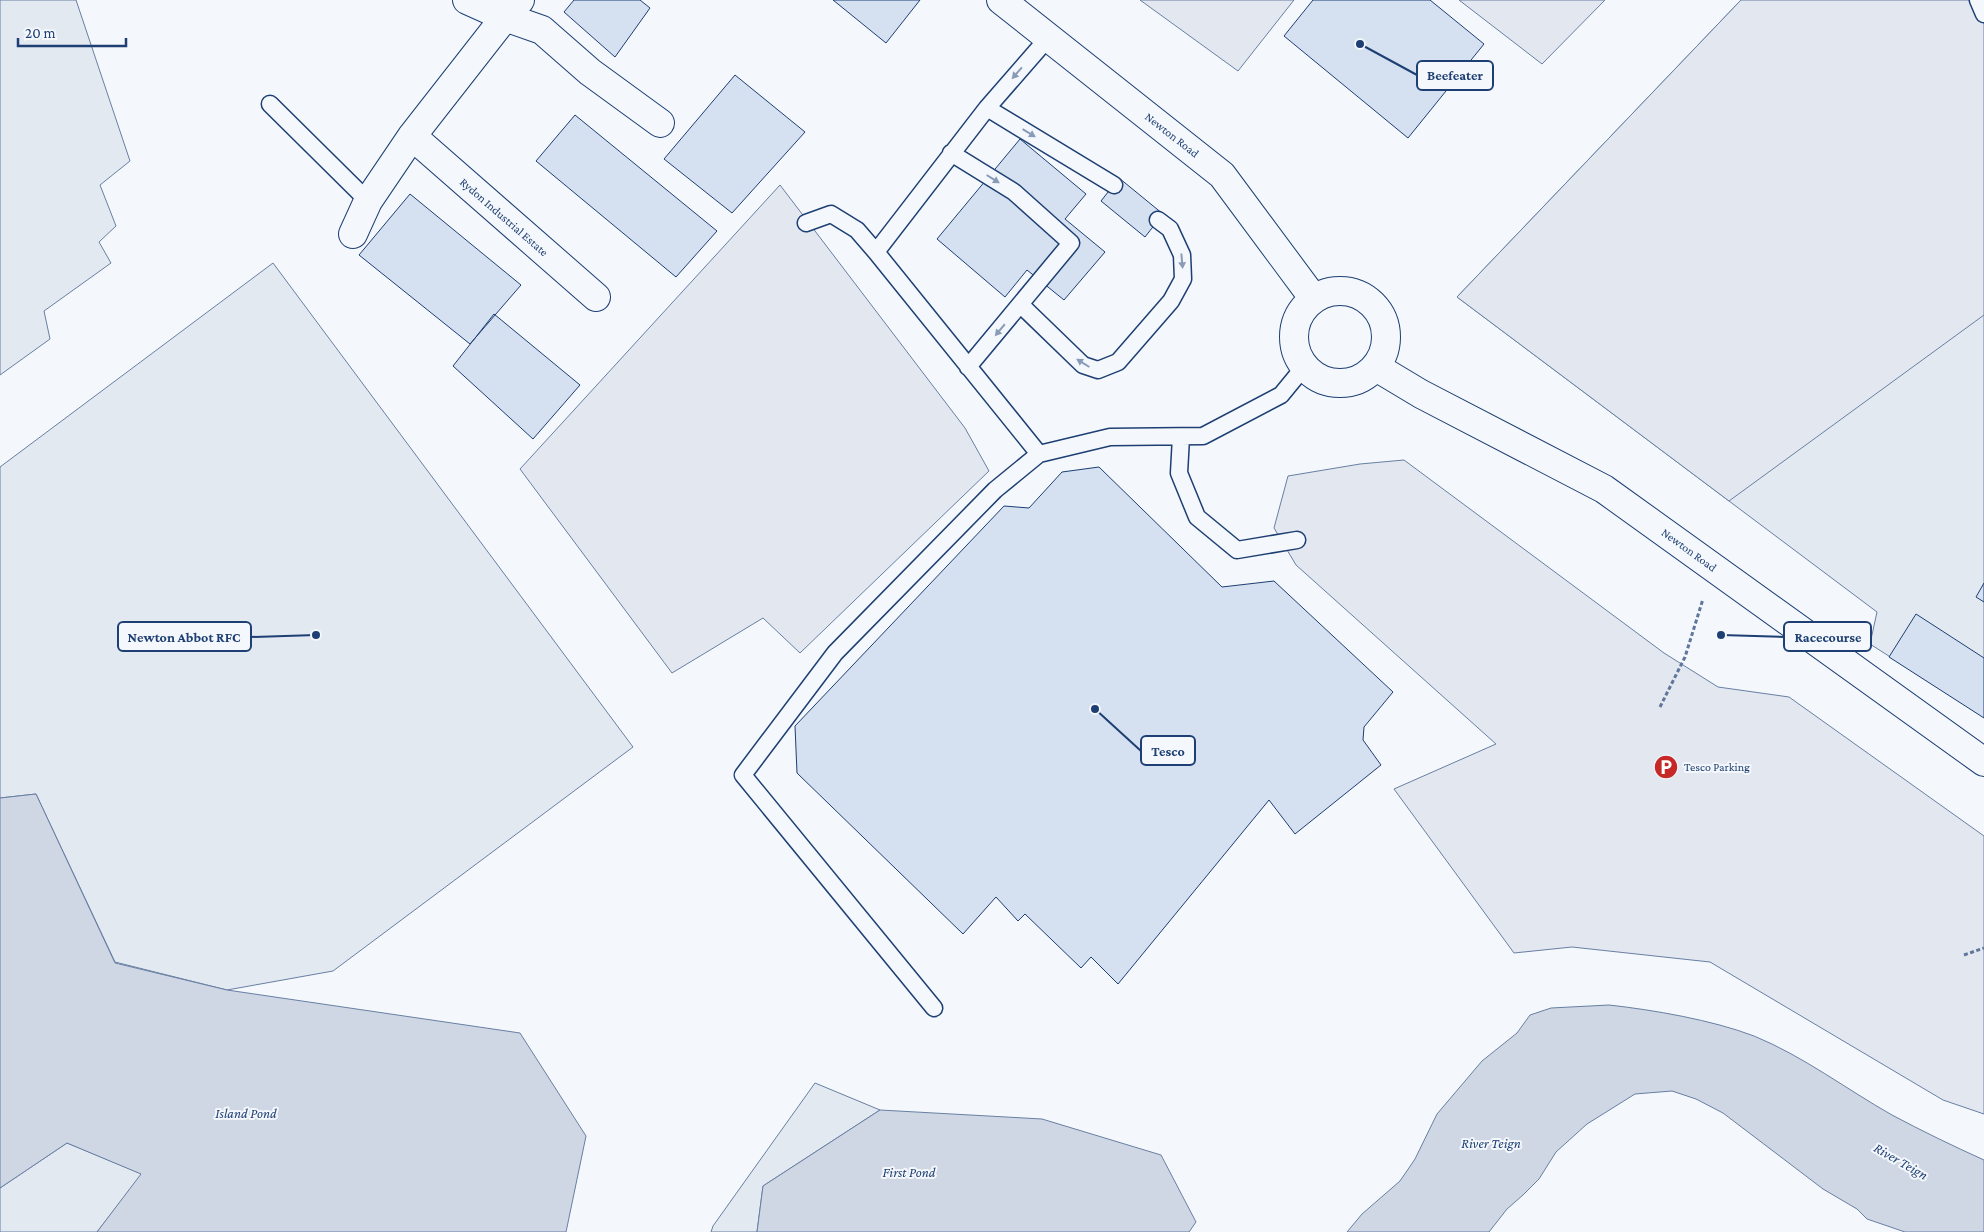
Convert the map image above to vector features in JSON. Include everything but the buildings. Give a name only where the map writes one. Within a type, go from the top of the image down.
[{"type":"main road","points":[[467,0],[512,8],[542,30],[590,72],[660,123]]},
{"type":"main road","name":"Newton Road","points":[[1001,0],[1222,175],[1314,299]]},
{"type":"main road","points":[[353,234],[368,202],[412,136],[512,8]]},
{"type":"main road","name":"Rydon Industrial Estate","points":[[412,136],[596,297]]},
{"type":"main road","points":[[1339,291],[1354,293],[1369,300],[1379,312],[1385,326],[1387,340],[1383,355],[1376,367],[1364,377],[1350,383],[1336,383],[1321,380],[1304,366],[1295,345],[1294,329],[1300,314],[1314,299],[1324,294],[1339,291]]},
{"type":"main road","name":"Newton Road","points":[[1376,367],[1421,394],[1604,489],[1984,762]]},
{"type":"lane","points":[[1978,0],[1984,14]]},
{"type":"lane","points":[[876,252],[987,108],[1048,38]]},
{"type":"lane","points":[[270,104],[368,202]]},
{"type":"lane","points":[[987,108],[1114,185]]},
{"type":"lane","points":[[951,153],[1014,192],[1072,243],[968,367]]},
{"type":"lane","points":[[806,223],[831,214],[857,230],[1039,454]]},
{"type":"lane","points":[[1021,305],[1083,366],[1098,370],[1118,362],[1171,301],[1182,279],[1182,255],[1170,230],[1158,220]]},
{"type":"lane","points":[[934,1008],[743,775],[835,653],[995,490],[1039,454],[1110,438],[1203,436],[1281,395],[1304,366]]},
{"type":"lane","points":[[1182,437],[1179,473],[1197,517],[1237,550],[1297,540]]},
{"type":"path","points":[[1660,707],[1685,657],[1713,568]]},
{"type":"path","points":[[1964,956],[1984,948]]},
{"type":"shaded area","points":[[0,0],[76,0],[130,161],[100,185],[116,226],[99,242],[111,263],[44,311],[50,339],[0,375]]},
{"type":"shaded area","points":[[1140,0],[1294,0],[1238,71]]},
{"type":"shaded area","points":[[1459,0],[1605,0],[1542,64]]},
{"type":"shaded area","points":[[1741,0],[1984,0],[1984,717],[1870,644],[1877,612],[1457,297]]},
{"type":"shaded area","points":[[1741,0],[1984,0],[1984,315],[1729,501],[1457,297]]},
{"type":"shaded area","points":[[780,185],[965,428],[989,471],[800,653],[763,618],[672,673],[520,469]]},
{"type":"shaded area","points":[[273,263],[633,747],[333,971],[227,990],[115,962],[36,794],[0,798],[0,467]]},
{"type":"shaded area","name":"Tesco Parking","points":[[1404,460],[1664,653],[1718,687],[1789,697],[1984,836],[1984,1114],[1943,1100],[1710,962],[1572,947],[1514,953],[1394,789],[1496,744],[1296,565],[1274,528],[1288,476],[1360,464]]},
{"type":"shaded area","points":[[815,1083],[880,1110],[763,1186],[757,1232],[711,1232],[713,1226]]},
{"type":"shaded area","points":[[67,1143],[142,1174],[97,1232],[0,1232],[0,1188]]},
{"type":"water","name":"Island Pond","points":[[36,794],[115,963],[227,990],[520,1033],[586,1136],[566,1232],[97,1232],[141,1174],[67,1143],[0,1188],[0,798]]},
{"type":"water","name":"River Teign","points":[[1609,1005],[1683,1016],[1754,1036],[1790,1053],[1892,1115],[1984,1160],[1984,1232],[1905,1232],[1867,1219],[1857,1209],[1823,1189],[1723,1113],[1696,1099],[1672,1091],[1635,1094],[1587,1124],[1556,1152],[1539,1179],[1507,1209],[1489,1232],[1347,1232],[1362,1214],[1400,1181],[1415,1159],[1437,1114],[1482,1061],[1517,1033],[1530,1015],[1551,1008]]},
{"type":"water","name":"First Pond","points":[[880,1110],[1042,1119],[1161,1155],[1196,1222],[1189,1232],[757,1232],[763,1186]]},
{"type":"place","name":"Beefeater","points":[[1360,44]]},
{"type":"place","name":"Newton Abbot RFC","points":[[316,635]]},
{"type":"place","name":"Racecourse","points":[[1721,635]]},
{"type":"place","name":"Tesco","points":[[1095,709]]},
{"type":"place","name":"Tesco Parking","points":[[1666,767]]}]
